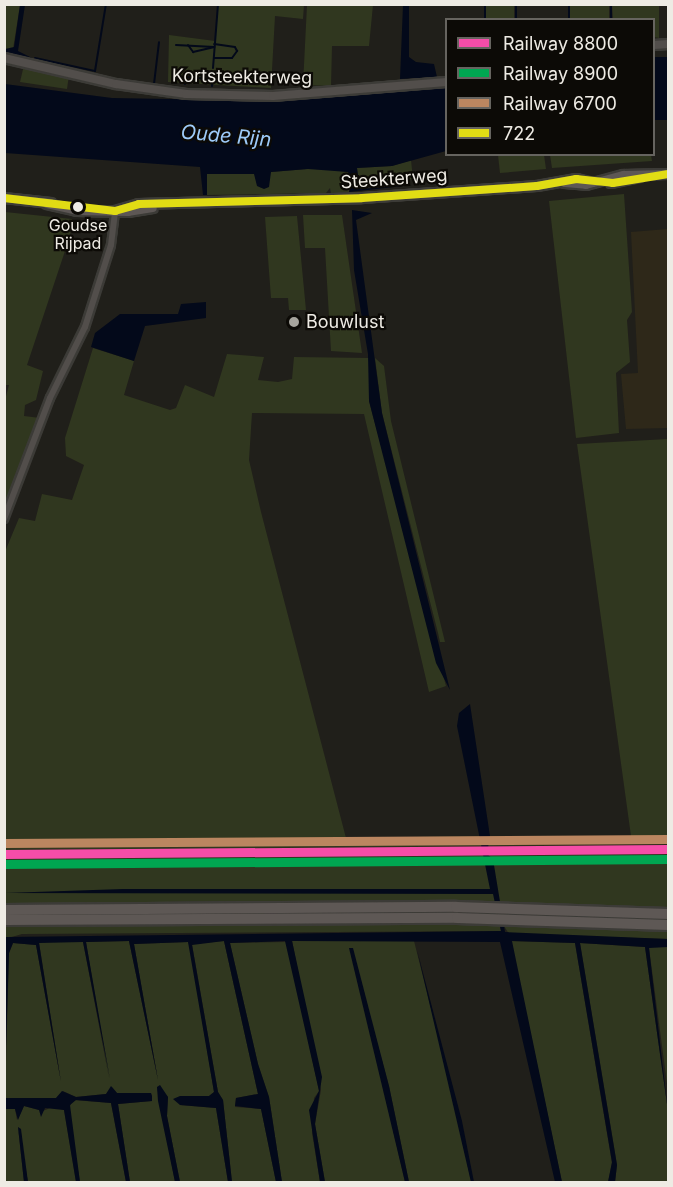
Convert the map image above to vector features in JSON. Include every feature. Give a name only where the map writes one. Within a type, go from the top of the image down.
[{"type":"highway","points":[[4,910],[491,913],[669,925]]},
{"type":"highway","points":[[4,920],[491,913]]},
{"type":"highway","points":[[509,914],[669,914]]},
{"type":"main road","name":"Steekterweg","points":[[4,198],[83,210],[115,211],[159,205],[362,198],[576,179],[593,183],[605,182],[624,175],[669,174]]},
{"type":"street","name":"Kortsteekterweg","points":[[4,58],[116,84],[186,94],[273,96],[445,82]]},
{"type":"street","points":[[4,519],[50,398],[85,327],[111,245],[115,211]]},
{"type":"shaded area","points":[[668,229],[668,428],[626,429],[621,374],[638,373],[631,232]]},
{"type":"shaded area","points":[[487,844],[668,844],[668,853],[487,853]]},
{"type":"shaded area","points":[[4,846],[483,846],[483,854],[4,854]]},
{"type":"green space","points":[[5,5],[20,5],[13,49],[5,49]]},
{"type":"green space","points":[[218,5],[304,5],[303,19],[275,16],[271,88],[168,82],[169,35],[215,41]]},
{"type":"green space","points":[[307,5],[373,5],[369,46],[332,46],[331,86],[303,85]]},
{"type":"green space","points":[[486,5],[514,5],[514,18],[486,18]]},
{"type":"green space","points":[[570,5],[609,5],[609,18],[570,18]]},
{"type":"green space","points":[[612,5],[659,5],[659,38],[655,37],[655,18],[613,18]]},
{"type":"green space","points":[[24,65],[69,75],[67,89],[20,82]]},
{"type":"green space","points":[[498,156],[544,156],[546,169],[500,173]]},
{"type":"green space","points":[[550,156],[651,156],[652,161],[552,168]]},
{"type":"green space","points":[[411,160],[413,179],[358,187],[357,168],[392,166]]},
{"type":"green space","points":[[318,168],[348,172],[352,178],[349,192],[331,194],[330,188],[326,193],[207,195],[206,174],[255,174],[261,188],[271,172]]},
{"type":"green space","points":[[624,194],[632,312],[627,320],[630,362],[616,373],[619,433],[576,438],[549,201]]},
{"type":"green space","points":[[5,212],[72,219],[70,236],[27,365],[43,371],[36,400],[25,405],[24,416],[40,418],[5,508],[5,400],[9,385],[4,385]]},
{"type":"green space","points":[[303,215],[342,215],[362,353],[331,351],[325,248],[305,248]]},
{"type":"green space","points":[[297,216],[306,310],[289,310],[288,298],[271,298],[265,217]]},
{"type":"green space","points":[[93,348],[134,361],[124,395],[170,410],[176,408],[185,385],[214,397],[227,354],[264,357],[258,380],[278,382],[292,379],[294,357],[369,358],[369,401],[446,686],[429,692],[364,414],[252,413],[249,460],[261,512],[346,838],[481,836],[483,846],[5,850],[4,554],[19,518],[35,521],[42,494],[72,500],[84,465],[66,456],[65,438]]},
{"type":"green space","points":[[375,358],[384,366],[391,421],[445,642],[440,642],[382,413]]},
{"type":"green space","points":[[668,439],[668,844],[487,846],[490,836],[631,836],[577,444]]},
{"type":"green space","points":[[668,852],[668,909],[495,902],[220,901],[5,905],[4,857]]},
{"type":"green space","points":[[431,923],[500,926],[501,931],[22,934],[5,939],[5,926]]},
{"type":"green space","points":[[504,926],[668,930],[668,939],[509,934]]},
{"type":"green space","points":[[292,940],[414,941],[455,1104],[471,1182],[409,1182],[389,1086],[351,947],[405,1182],[325,1182],[315,1124],[321,1090]]},
{"type":"green space","points":[[129,941],[158,1080],[134,944],[188,942],[214,1092],[209,1096],[180,1096],[180,1105],[216,1108],[228,1182],[180,1182],[167,1116],[168,1097],[157,1087],[175,1182],[130,1182],[118,1104],[152,1101],[151,1093],[117,1093],[112,1087],[106,1094],[76,1097],[63,1091],[56,1098],[5,1099],[9,953],[13,943],[36,945],[61,1082],[39,942],[83,942],[109,1078],[86,942]]},
{"type":"green space","points":[[224,941],[258,1094],[236,1098],[235,1107],[261,1109],[276,1182],[232,1182],[223,1100],[218,1092],[192,944]]},
{"type":"green space","points":[[511,941],[575,943],[612,1163],[608,1182],[562,1182]]},
{"type":"green space","points":[[287,942],[319,1091],[314,1098],[312,1133],[320,1182],[282,1182],[269,1097],[258,1064],[230,943]]},
{"type":"green space","points":[[580,943],[645,947],[668,1111],[668,1182],[615,1182],[617,1165]]},
{"type":"green space","points":[[649,946],[668,947],[668,1091],[649,948]]},
{"type":"green space","points":[[73,1100],[111,1103],[126,1182],[80,1182],[68,1110]]},
{"type":"green space","points":[[24,1106],[43,1111],[52,1107],[64,1110],[76,1182],[28,1182],[18,1127],[24,1182],[5,1182],[4,1109],[15,1109],[17,1120]]},
{"type":"water","points":[[20,5],[25,5],[18,51],[34,59],[5,52],[5,49],[14,47]]},
{"type":"water","points":[[403,5],[409,5],[409,57],[416,62],[434,64],[437,77],[400,79]]},
{"type":"water","points":[[655,57],[668,57],[668,120],[655,120]]},
{"type":"water","name":"Oude Rijn","points":[[5,84],[112,98],[279,101],[445,87],[445,151],[392,166],[357,168],[360,189],[413,185],[349,192],[352,178],[348,172],[308,169],[271,172],[269,187],[264,189],[257,186],[254,174],[207,174],[207,195],[203,195],[200,167],[5,153]]},
{"type":"water","points":[[352,210],[372,213],[356,220],[382,413],[450,690],[436,663],[369,401],[368,354],[354,270]]},
{"type":"water","points":[[206,302],[206,318],[145,326],[134,361],[91,347],[95,333],[120,314],[178,314],[181,304]]},
{"type":"water","points":[[470,704],[490,836],[487,854],[493,859],[505,932],[668,939],[668,947],[649,948],[668,1111],[645,947],[580,943],[617,1165],[615,1182],[608,1182],[612,1162],[575,943],[512,941],[562,1182],[555,1182],[500,942],[292,941],[322,1077],[315,1124],[325,1182],[320,1182],[309,1110],[319,1091],[285,941],[230,943],[258,1064],[269,1097],[282,1182],[276,1182],[261,1109],[235,1106],[236,1098],[258,1094],[224,941],[192,945],[218,1092],[223,1100],[232,1182],[228,1182],[216,1108],[180,1105],[173,1099],[180,1096],[209,1096],[214,1092],[188,942],[134,944],[158,1080],[129,941],[86,942],[110,1079],[83,942],[39,943],[61,1082],[36,945],[13,943],[9,953],[5,1077],[6,937],[501,931],[493,894],[5,893],[123,889],[490,889],[457,726],[459,713]]},
{"type":"water","points":[[349,948],[353,948],[389,1086],[409,1182],[405,1182]]},
{"type":"water","points":[[417,950],[462,1121],[474,1182],[471,1182]]},
{"type":"water","points":[[160,1085],[168,1097],[167,1116],[180,1182],[175,1182],[158,1101],[157,1087]]},
{"type":"water","points":[[111,1086],[117,1093],[151,1093],[152,1096],[152,1101],[118,1104],[130,1182],[126,1182],[111,1103],[76,1100],[70,1105],[80,1182],[76,1182],[64,1110],[45,1108],[41,1117],[39,1110],[24,1106],[18,1120],[15,1109],[5,1109],[5,1098],[56,1098],[62,1091],[76,1097],[106,1094]]},
{"type":"water","points":[[18,1127],[21,1129],[28,1182],[24,1182]]},
{"type":"waterway","points":[[35,58],[95,71],[106,4]]},
{"type":"waterway","points":[[213,68],[218,4]]},
{"type":"waterway","points":[[485,4],[485,18]]},
{"type":"waterway","points":[[516,4],[516,18]]},
{"type":"waterway","points":[[569,4],[569,18]]},
{"type":"waterway","points":[[611,4],[611,18]]},
{"type":"waterway","points":[[154,84],[159,42]]},
{"type":"waterway","points":[[214,44],[235,47],[237,51],[232,58],[214,58]]},
{"type":"waterway","points":[[176,45],[214,47]]},
{"type":"waterway","points":[[188,45],[193,52],[214,47]]},
{"type":"waterway","points":[[212,86],[213,74]]},
{"type":"waterway","points":[[185,84],[187,77],[212,79]]},
{"type":"rail line","name":"6700","points":[[4,843],[668,839]]},
{"type":"rail line","name":"8800","points":[[4,854],[668,849]]},
{"type":"rail line","name":"8900","points":[[4,864],[668,859]]},
{"type":"transit line","name":"722","points":[[4,198],[115,211],[139,204],[362,198],[537,186],[576,179],[613,183],[668,174]]},
{"type":"place","name":"Goudse Rijpad","points":[[78,207]]},
{"type":"place","name":"Bouwlust","points":[[294,322]]}]
